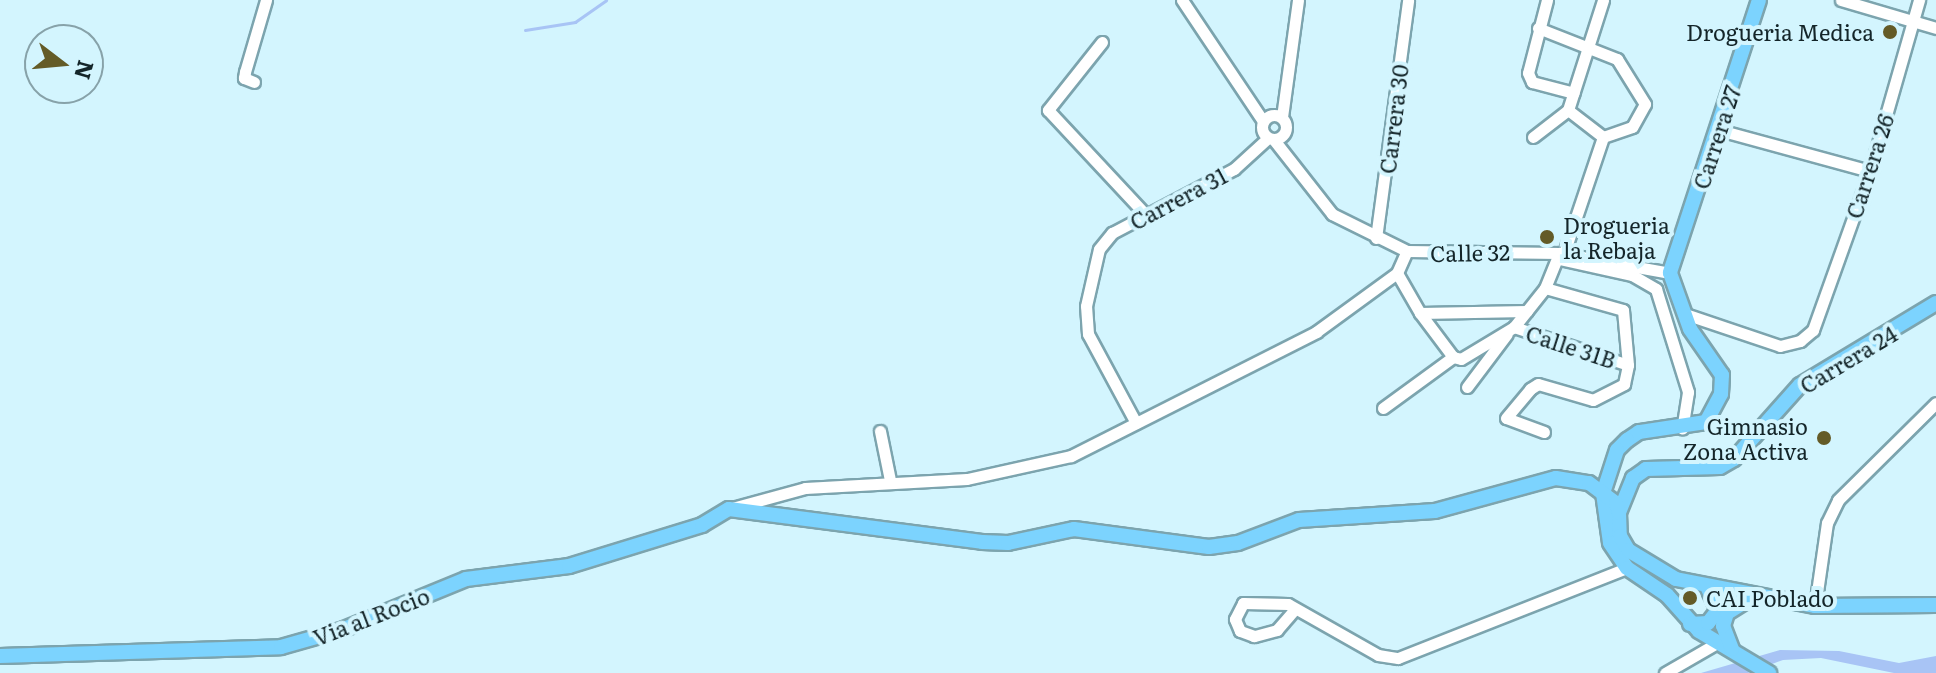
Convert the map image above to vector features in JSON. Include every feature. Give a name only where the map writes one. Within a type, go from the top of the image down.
[{"type":"main road","name":"Carrera 27","points":[[1670,273],[1759,0]]},
{"type":"main road","points":[[1670,273],[1685,314],[1722,375],[1713,415],[1682,429],[1639,432],[1617,450],[1603,493],[1610,543],[1627,568],[1667,595],[1690,624],[1769,673]]},
{"type":"main road","name":"Carrera 24","points":[[1619,513],[1633,478],[1646,469],[1658,465],[1697,469],[1727,463],[1800,385],[1936,303]]},
{"type":"main road","points":[[729,509],[982,542],[1008,543],[1074,529],[1209,547],[1238,543],[1299,520],[1435,511],[1556,478],[1589,483],[1603,493],[1619,513],[1620,536],[1637,557],[1676,579],[1815,606],[1936,605]]},
{"type":"main road","name":"Via al Rocio","points":[[0,656],[281,647],[344,629],[466,579],[569,566],[702,525],[729,509]]},
{"type":"main road","points":[[1690,624],[1708,623],[1718,610],[1707,586]]},
{"type":"main road","points":[[1733,651],[1725,640],[1727,613],[1753,596]]},
{"type":"street","points":[[254,82],[244,78],[258,47],[266,0]]},
{"type":"street","points":[[1182,0],[1245,96],[1272,117],[1273,137]]},
{"type":"street","points":[[1273,137],[1272,117],[1286,92],[1298,0]]},
{"type":"street","name":"Carrera 30","points":[[1376,238],[1408,0]]},
{"type":"street","points":[[1547,0],[1528,73],[1532,82],[1574,93]]},
{"type":"street","points":[[1533,137],[1568,110],[1603,0]]},
{"type":"street","points":[[1841,0],[1936,28]]},
{"type":"street","name":"Carrera 26","points":[[1685,314],[1780,346],[1800,341],[1813,330],[1870,171],[1919,0]]},
{"type":"street","points":[[1538,28],[1617,59],[1645,104],[1632,127],[1603,137]]},
{"type":"street","points":[[1102,42],[1048,110],[1146,215]]},
{"type":"street","points":[[1568,110],[1603,137]]},
{"type":"street","points":[[1719,130],[1870,171]]},
{"type":"street","name":"Calle 32","points":[[1273,137],[1332,214],[1407,251],[1528,251],[1670,273]]},
{"type":"street","name":"Carrera 31","points":[[1136,423],[1088,334],[1086,306],[1099,249],[1112,233],[1198,191],[1273,137]]},
{"type":"street","points":[[1467,387],[1545,288],[1603,137]]},
{"type":"street","points":[[729,509],[805,488],[890,480],[967,479],[1071,456],[1316,332],[1397,273],[1407,251]]},
{"type":"street","points":[[1560,255],[1632,275],[1656,289],[1688,392],[1682,429]]},
{"type":"street","points":[[1397,273],[1420,313],[1453,357]]},
{"type":"street","points":[[1544,432],[1506,418],[1530,389],[1538,384],[1593,400],[1624,384],[1628,365],[1623,310],[1545,288]]},
{"type":"street","points":[[1420,313],[1527,311]]},
{"type":"street","points":[[1383,408],[1453,357],[1470,357],[1511,330]]},
{"type":"street","name":"Calle 31B","points":[[1511,330],[1628,365]]},
{"type":"street","points":[[1815,606],[1827,523],[1838,500],[1936,403]]},
{"type":"street","points":[[880,431],[890,480]]},
{"type":"street","points":[[1295,609],[1277,630],[1254,636],[1240,631],[1235,619],[1243,603],[1255,600],[1295,609],[1378,655],[1398,658],[1627,568]]},
{"type":"street","points":[[1665,673],[1717,643]]},
{"type":"water","points":[[1780,650],[1839,651],[1899,663],[1936,656],[1936,673],[1894,673],[1821,658],[1783,660],[1748,673],[1701,673]]},
{"type":"waterway","points":[[525,30],[575,22],[606,0]]},
{"type":"place","name":"Drogueria Medica","points":[[1890,32]]},
{"type":"place","name":"Drogueria la Rebaja","points":[[1547,237]]},
{"type":"place","name":"Gimnasio Zona Activa","points":[[1824,438]]},
{"type":"place","name":"CAI Poblado","points":[[1690,598]]}]
